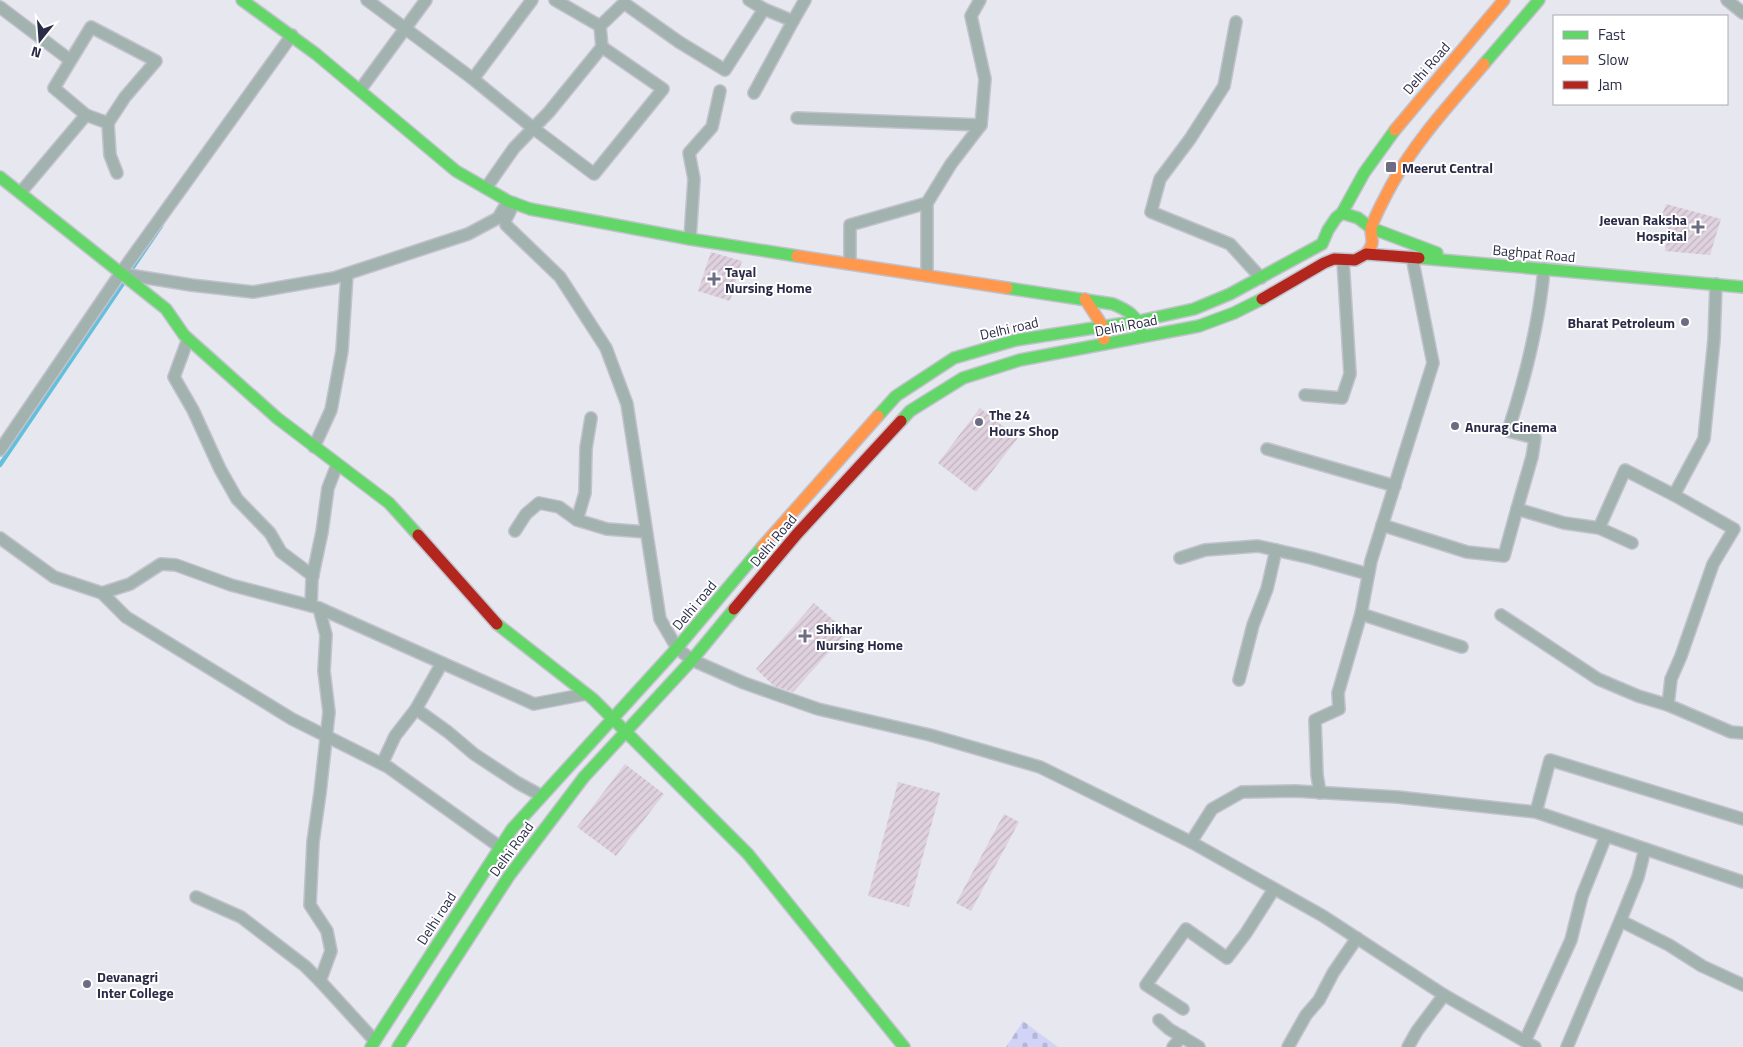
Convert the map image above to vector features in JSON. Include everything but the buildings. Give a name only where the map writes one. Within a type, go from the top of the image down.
[{"type":"main road","points":[[242,0],[292,35],[456,171],[511,202],[530,209],[690,239],[1113,304],[1129,311],[1139,320],[1142,337]]},
{"type":"main road","name":"Delhi Road","points":[[1139,320],[1194,309],[1230,294],[1322,244],[1328,230],[1342,213],[1364,173],[1403,118],[1504,0]]},
{"type":"main road","points":[[1366,254],[1371,248],[1373,238],[1371,228],[1392,184],[1422,136],[1539,0]]},
{"type":"main road","points":[[0,177],[166,309],[184,335],[277,418],[389,504],[451,570],[501,628],[586,694],[612,718],[748,854],[904,1047]]},
{"type":"main road","points":[[1342,213],[1363,220],[1371,228],[1456,261]]},
{"type":"main road","name":"Baghpat Road","points":[[1324,263],[1334,260],[1355,260],[1366,254],[1740,285]]},
{"type":"main road","name":"Delhi Road","points":[[398,1047],[509,876],[584,777],[692,660],[797,534],[910,411],[963,378],[1020,360],[1199,326],[1234,313],[1324,263]]},
{"type":"main road","points":[[1085,299],[1102,325],[1105,344]]},
{"type":"main road","name":"Delhi road","points":[[373,1044],[512,829],[677,648],[782,523],[896,396],[954,358],[1016,340],[1139,320]]},
{"type":"street","points":[[367,0],[473,79],[594,174],[663,89],[602,47]]},
{"type":"street","points":[[360,90],[426,0]]},
{"type":"street","points":[[473,79],[532,0]]},
{"type":"street","points":[[555,0],[600,26]]},
{"type":"street","points":[[749,0],[766,10],[793,21]]},
{"type":"street","points":[[486,188],[514,148],[602,47],[600,26],[622,2],[679,42],[724,70],[774,0]]},
{"type":"street","points":[[754,93],[806,0]]},
{"type":"street","points":[[927,276],[927,203],[951,164],[981,125],[985,79],[971,16],[980,0]]},
{"type":"street","points":[[1727,0],[1743,13]]},
{"type":"street","points":[[0,7],[70,60]]},
{"type":"street","points":[[1236,22],[1224,86],[1190,139],[1160,179],[1151,212],[1230,244],[1261,278]]},
{"type":"street","points":[[108,123],[86,115],[54,88],[91,27],[156,61],[125,97],[108,123],[110,156],[117,173]]},
{"type":"street","points":[[0,450],[125,276],[292,35]]},
{"type":"street","points":[[690,239],[694,179],[689,153],[712,127],[720,91]]},
{"type":"street","points":[[21,192],[86,115]]},
{"type":"street","points":[[797,118],[981,125]]},
{"type":"street","points":[[125,276],[253,292],[334,278],[468,234],[498,218],[511,202]]},
{"type":"street","points":[[511,202],[505,221],[506,226],[560,277],[606,348],[627,404],[660,619],[677,648],[692,660],[744,684],[818,709],[930,734],[1040,767],[1191,842],[1323,916],[1444,995],[1530,1044],[1571,940],[1582,896],[1606,836]]},
{"type":"street","points":[[850,264],[850,225],[927,203]]},
{"type":"street","points":[[1320,793],[1317,774],[1315,720],[1339,709],[1338,693],[1361,614],[1368,574],[1433,363],[1412,257]]},
{"type":"street","points":[[1305,395],[1342,398],[1350,374],[1343,260]]},
{"type":"street","points":[[1382,525],[1467,552],[1504,556],[1532,457],[1535,438],[1508,432],[1526,372],[1542,290],[1544,269]]},
{"type":"street","points":[[314,448],[331,410],[342,351],[347,274]]},
{"type":"street","points":[[1674,495],[1704,439],[1714,340],[1716,284]]},
{"type":"street","points":[[188,338],[174,378],[193,410],[220,469],[237,499],[270,533],[281,552],[312,576]]},
{"type":"street","points":[[578,520],[585,493],[586,448],[591,418]]},
{"type":"street","points":[[1267,449],[1395,486]]},
{"type":"street","points":[[320,981],[331,951],[326,931],[310,905],[313,842],[329,712],[324,671],[326,635],[315,607],[312,576],[322,532],[328,488],[337,465]]},
{"type":"street","points":[[1598,528],[1626,470],[1734,528],[1713,564],[1682,656],[1671,679],[1668,705]]},
{"type":"street","points":[[515,531],[526,514],[539,503],[560,507],[578,520],[607,529],[646,532]]},
{"type":"street","points":[[1517,509],[1564,523],[1598,528],[1632,543]]},
{"type":"street","points":[[0,538],[54,576],[102,593],[126,617],[292,718],[382,764],[500,848]]},
{"type":"street","points":[[1180,558],[1205,550],[1258,546],[1312,558],[1368,574]]},
{"type":"street","points":[[1239,680],[1253,625],[1267,588],[1276,550]]},
{"type":"street","points":[[102,593],[130,584],[161,564],[176,565],[230,585],[315,607],[534,704],[586,694]]},
{"type":"street","points":[[1361,614],[1462,647]]},
{"type":"street","points":[[1501,615],[1598,679],[1638,696],[1668,705],[1731,732],[1743,732]]},
{"type":"street","points":[[382,764],[395,736],[416,709],[442,662]]},
{"type":"street","points":[[416,709],[474,754],[518,783],[542,796]]},
{"type":"street","points":[[1536,812],[1550,760],[1743,819]]},
{"type":"street","points":[[1191,842],[1212,809],[1242,792],[1295,791],[1406,798],[1536,812],[1743,882]]},
{"type":"street","points":[[1567,1047],[1638,877],[1645,849]]},
{"type":"street","points":[[1183,1009],[1146,985],[1186,929],[1226,958],[1246,933],[1274,889]]},
{"type":"street","points":[[196,897],[241,917],[305,966],[373,1044]]},
{"type":"street","points":[[1621,918],[1625,923],[1669,944],[1702,966],[1743,985]]},
{"type":"street","points":[[1288,1047],[1306,1015],[1319,1000],[1333,973],[1357,938]]},
{"type":"street","points":[[1408,1047],[1417,1031],[1444,995]]},
{"type":"street","points":[[1159,1020],[1169,1029],[1199,1047]]},
{"type":"street","points":[[1173,1047],[1182,1036]]},
{"type":"green space","points":[[1023,1021],[1058,1047],[1006,1047]]},
{"type":"waterway","points":[[129,273],[161,226]]},
{"type":"waterway","points":[[0,465],[124,282]]},
{"type":"traffic: fast","points":[[242,0],[316,54],[456,171],[508,201],[530,209],[690,239],[797,256]]},
{"type":"traffic: fast","points":[[1484,64],[1539,0]]},
{"type":"traffic: fast","points":[[878,416],[896,396],[954,358],[1016,340],[1139,321],[1194,309],[1230,294],[1322,244],[1328,230],[1342,213],[1364,173],[1395,130]]},
{"type":"traffic: fast","points":[[0,177],[166,309],[184,335],[277,418],[389,503],[418,535]]},
{"type":"traffic: fast","points":[[1342,213],[1358,218],[1371,228],[1437,253]]},
{"type":"traffic: fast","points":[[1419,258],[1743,287]]},
{"type":"traffic: fast","points":[[1007,288],[1113,304],[1131,314],[1137,321],[1141,331]]},
{"type":"traffic: fast","points":[[901,421],[910,411],[963,378],[1020,360],[1199,326],[1234,313],[1262,299]]},
{"type":"traffic: fast","points":[[371,1047],[512,829],[677,648],[762,547]]},
{"type":"traffic: fast","points":[[398,1047],[509,876],[584,777],[692,660],[734,609]]},
{"type":"traffic: fast","points":[[497,624],[593,699],[748,854],[904,1047]]},
{"type":"traffic: slow","points":[[1395,130],[1504,0]]},
{"type":"traffic: slow","points":[[1366,254],[1372,242],[1371,229],[1374,220],[1402,167],[1435,121],[1484,64]]},
{"type":"traffic: slow","points":[[797,256],[1007,288]]},
{"type":"traffic: slow","points":[[1085,299],[1102,325],[1104,339]]},
{"type":"traffic: slow","points":[[762,547],[878,416]]},
{"type":"traffic: jam","points":[[1262,299],[1334,259],[1355,260],[1366,254],[1419,258]]},
{"type":"traffic: jam","points":[[734,609],[797,534],[901,421]]},
{"type":"traffic: jam","points":[[418,535],[497,624]]},
{"type":"place","name":"Meerut Central","points":[[1391,167]]},
{"type":"place","name":"Jeevan Raksha Hospital","points":[[1698,227]]},
{"type":"place","name":"Tayal Nursing Home","points":[[714,279]]},
{"type":"place","name":"Bharat Petroleum","points":[[1685,322]]},
{"type":"place","name":"The 24 Hours Shop","points":[[979,422]]},
{"type":"place","name":"Anurag Cinema","points":[[1455,426]]},
{"type":"place","name":"Shikhar Nursing Home","points":[[805,636]]},
{"type":"place","name":"Devanagri Inter College","points":[[87,984]]}]
